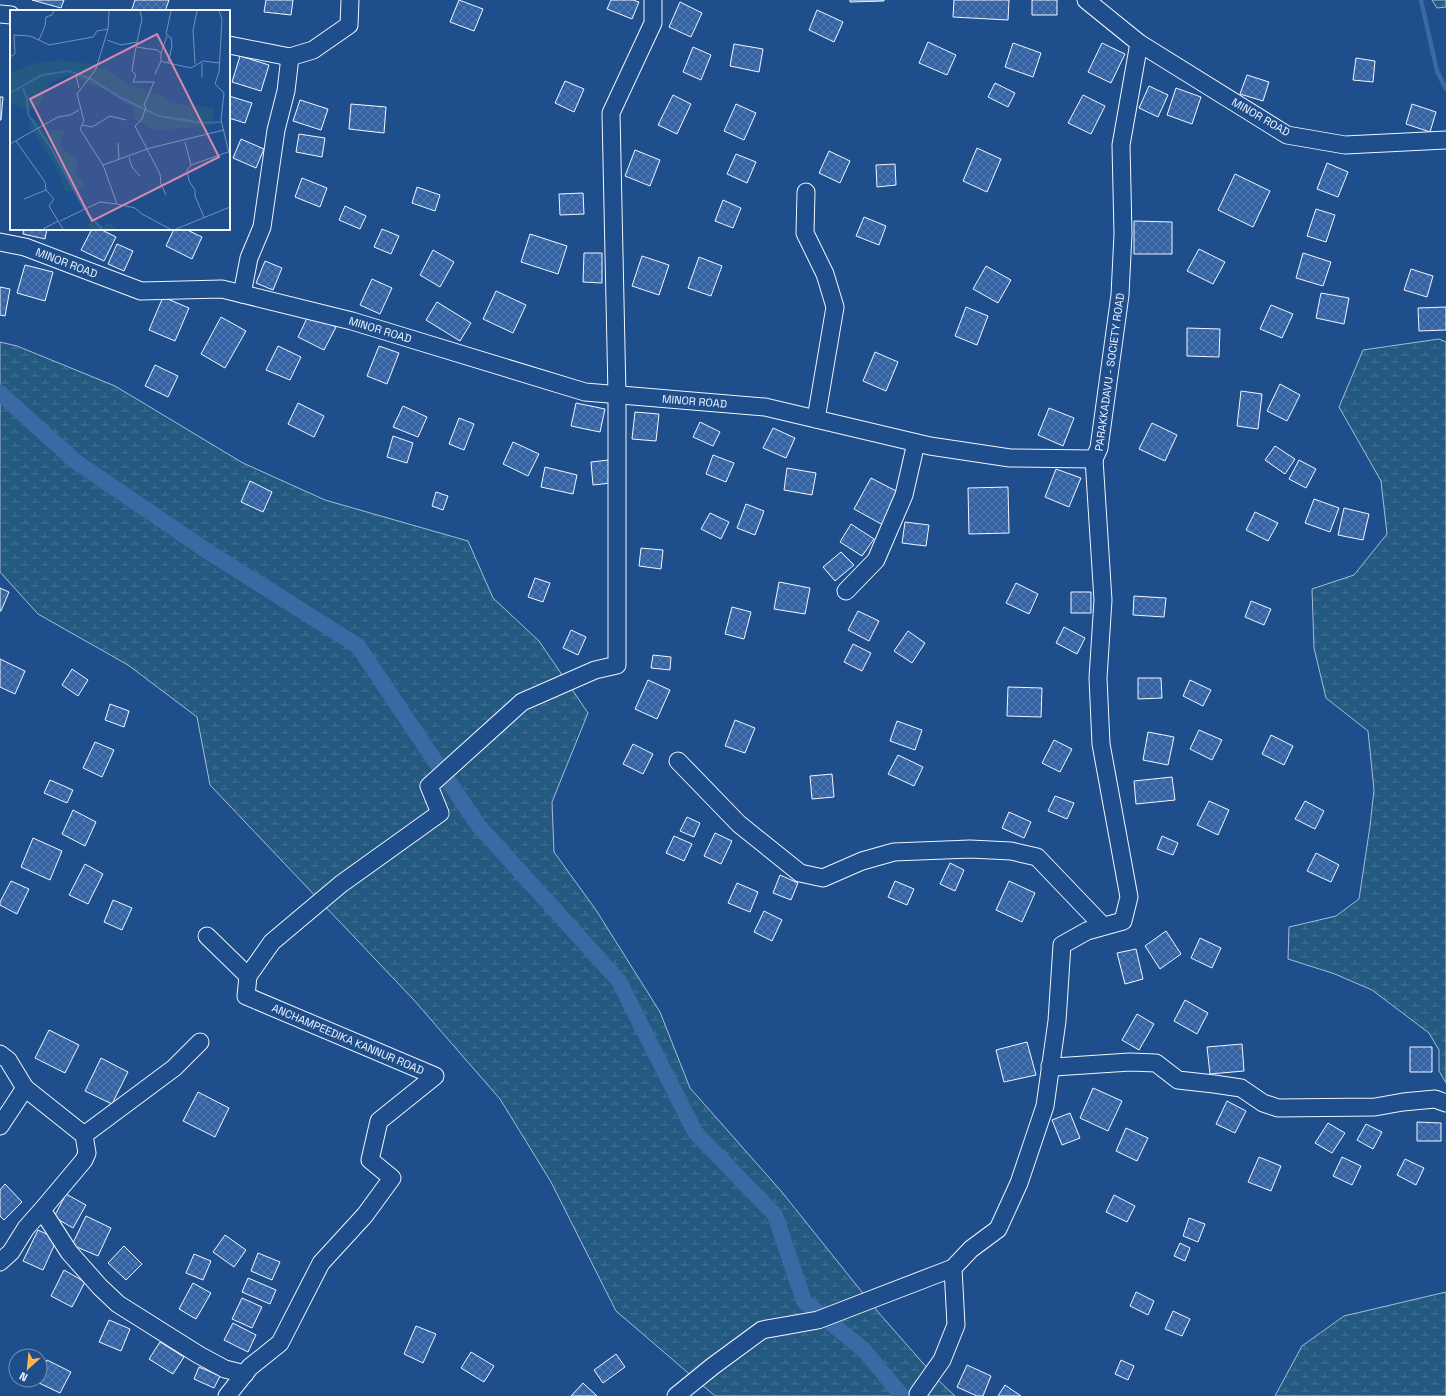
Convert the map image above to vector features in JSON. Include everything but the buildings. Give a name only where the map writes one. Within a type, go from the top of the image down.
[{"type":"street","points":[[230,45],[290,57],[313,50],[349,25],[350,0]]},
{"type":"street","points":[[617,395],[611,113],[652,23],[653,0]]},
{"type":"street","points":[[1086,0],[1139,43]]},
{"type":"street","points":[[0,14],[10,15]]},
{"type":"street","name":"MINOR ROAD","points":[[1139,43],[1287,135],[1345,145],[1446,140]]},
{"type":"street","name":"PARAKKADAVU - SOCIETY ROAD","points":[[765,407],[930,446],[1010,458],[1094,459],[1099,448],[1120,295],[1123,234],[1121,145],[1139,43]]},
{"type":"street","points":[[242,294],[249,258],[262,227],[276,130],[286,91],[290,57]]},
{"type":"street","points":[[806,192],[805,234],[825,274],[835,307],[816,419]]},
{"type":"street","name":"MINOR ROAD","points":[[0,242],[25,247],[141,291],[222,289],[352,321],[585,392],[765,407]]},
{"type":"street","name":"ANCHAMPEEDIKA KANNUR ROAD","points":[[227,1396],[250,1367],[280,1342],[321,1263],[365,1215],[392,1178],[370,1160],[379,1121],[434,1076],[246,996],[248,976],[272,942],[335,889],[440,813],[439,776],[522,702],[595,670],[617,665],[617,395]]},
{"type":"street","points":[[846,591],[876,560],[904,495],[916,443]]},
{"type":"street","points":[[676,1396],[713,1366],[762,1330],[823,1317],[953,1268],[972,1249],[998,1229],[1019,1183],[1045,1106],[1056,1021],[1062,945],[1087,931],[1123,921],[1129,897],[1101,744],[1098,678],[1103,600],[1094,459]]},
{"type":"street","points":[[678,761],[738,824],[800,873],[823,878],[862,861],[894,852],[970,849],[1011,851],[1037,857],[1103,926]]},
{"type":"street","points":[[207,936],[248,976]]},
{"type":"street","points":[[84,1136],[174,1068],[200,1042]]},
{"type":"street","points":[[0,1054],[8,1060],[25,1088],[84,1136],[87,1153],[84,1160],[26,1228],[11,1252],[0,1262]]},
{"type":"street","points":[[1050,1066],[1130,1062],[1156,1064],[1178,1080],[1241,1088],[1263,1103],[1278,1108],[1375,1108],[1402,1102],[1435,1099],[1446,1103]]},
{"type":"street","points":[[0,1126],[25,1088]]},
{"type":"street","points":[[42,1210],[69,1252],[100,1287],[118,1304],[199,1355],[225,1369],[245,1374]]},
{"type":"street","points":[[918,1394],[942,1360],[956,1325],[953,1268]]},
{"type":"green space","points":[[1432,0],[1446,0],[1446,7],[1437,8]]},
{"type":"green space","points":[[1439,339],[1446,342],[1446,1083],[1439,1071],[1439,1050],[1429,1033],[1372,990],[1335,974],[1288,959],[1289,927],[1336,916],[1359,899],[1374,790],[1368,731],[1326,698],[1314,648],[1312,589],[1354,575],[1387,534],[1381,481],[1339,407],[1363,350]]},
{"type":"green space","points":[[0,342],[17,346],[115,386],[243,463],[325,500],[468,541],[493,598],[539,641],[588,713],[552,802],[554,852],[596,910],[660,1012],[690,1088],[781,1191],[878,1312],[937,1379],[955,1396],[715,1396],[616,1311],[551,1182],[500,1099],[413,999],[210,785],[197,717],[128,665],[38,614],[0,572]]},
{"type":"green space","points":[[1446,1292],[1446,1396],[1275,1396],[1302,1346],[1344,1316]]},
{"type":"waterway","points":[[1421,0],[1437,71],[1446,89]]},
{"type":"waterway","points":[[0,393],[75,461],[207,551],[358,646],[478,825],[619,981],[695,1132],[775,1215],[804,1301],[864,1350],[902,1396]]}]
